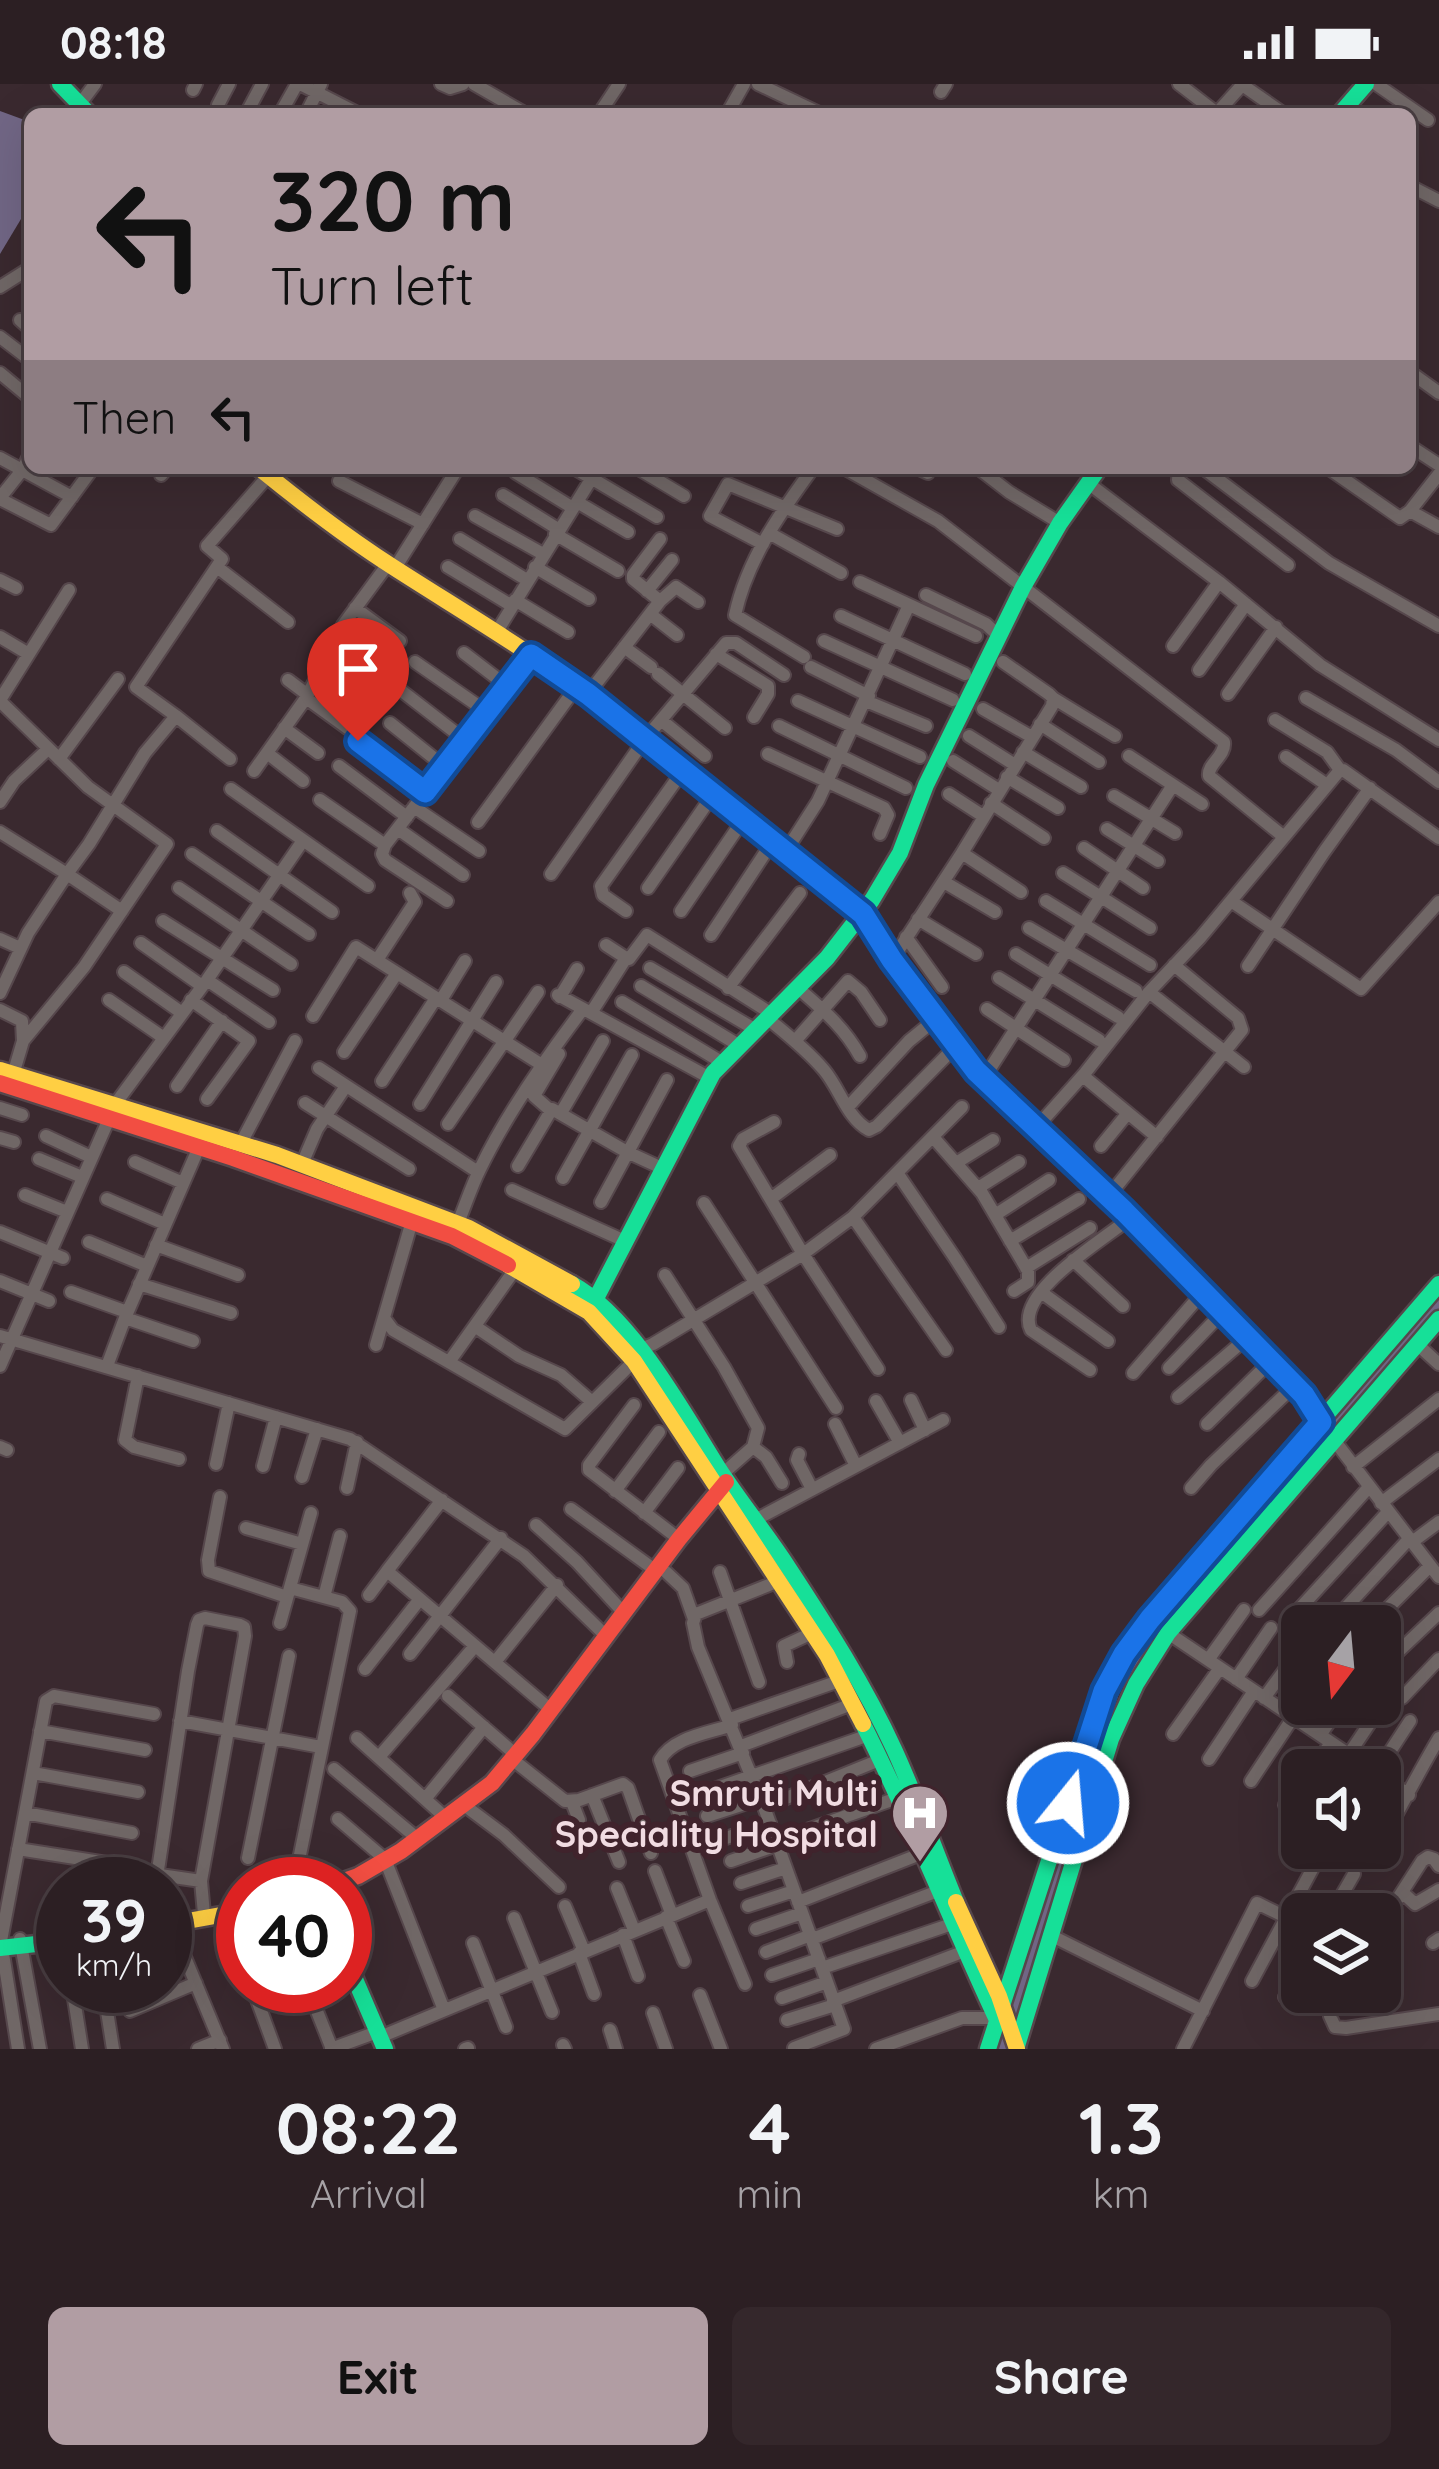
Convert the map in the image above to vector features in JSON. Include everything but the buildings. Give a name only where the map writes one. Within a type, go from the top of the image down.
[{"type":"street","points":[[60,84],[83,108]]},
{"type":"street","points":[[218,105],[229,84]]},
{"type":"street","points":[[298,84],[319,88],[350,108]]},
{"type":"street","points":[[441,84],[450,88],[464,84]]},
{"type":"street","points":[[474,84],[516,108]]},
{"type":"street","points":[[758,84],[808,108]]},
{"type":"street","points":[[1180,84],[1210,108]]},
{"type":"street","points":[[1223,108],[1242,84],[1276,108]]},
{"type":"street","points":[[1345,108],[1366,84]]},
{"type":"street","points":[[1376,84],[1411,108]]},
{"type":"street","points":[[1416,112],[1428,120]]},
{"type":"street","points":[[0,337],[24,355]]},
{"type":"street","points":[[0,373],[24,393]]},
{"type":"street","points":[[0,458],[22,469]]},
{"type":"street","points":[[24,465],[0,498],[51,525],[89,474]]},
{"type":"street","points":[[31,474],[72,497]]},
{"type":"street","points":[[230,758],[136,687],[222,559],[207,546],[263,474]]},
{"type":"street","points":[[266,474],[314,513],[583,690],[863,914],[892,960],[984,1078],[1295,1385],[1435,1571],[1395,1605]]},
{"type":"street","points":[[254,771],[307,697],[355,608],[392,566],[454,474]]},
{"type":"street","points":[[518,474],[628,532]]},
{"type":"street","points":[[496,633],[593,474]]},
{"type":"street","points":[[595,474],[657,517]]},
{"type":"street","points":[[647,474],[684,496]]},
{"type":"street","points":[[807,474],[766,539],[742,587],[735,615],[867,699],[926,726]]},
{"type":"street","points":[[855,474],[938,521],[1224,742],[1224,751],[1209,776],[1284,837]]},
{"type":"street","points":[[986,474],[1060,523]]},
{"type":"street","points":[[592,1306],[710,1078],[824,962],[863,914],[900,853],[926,785],[1023,587],[1095,474]]},
{"type":"street","points":[[1098,474],[1320,665],[1439,740]]},
{"type":"street","points":[[1178,474],[1178,480],[1288,565]]},
{"type":"street","points":[[1211,474],[1329,563],[1439,626]]},
{"type":"street","points":[[1337,474],[1400,518],[1439,475]]},
{"type":"street","points":[[339,481],[423,524]]},
{"type":"street","points":[[837,529],[728,484],[710,516],[841,573]]},
{"type":"street","points":[[503,495],[618,571]]},
{"type":"street","points":[[1410,511],[1439,527]]},
{"type":"street","points":[[475,516],[590,598]]},
{"type":"street","points":[[460,539],[527,580]]},
{"type":"street","points":[[660,539],[633,574],[660,601]]},
{"type":"street","points":[[647,591],[672,560]]},
{"type":"street","points":[[217,567],[288,622]]},
{"type":"street","points":[[448,567],[568,632]]},
{"type":"street","points":[[0,580],[16,588]]},
{"type":"street","points":[[860,582],[976,636]]},
{"type":"street","points":[[1173,646],[1219,582]]},
{"type":"street","points":[[478,822],[672,587],[698,602]]},
{"type":"street","points":[[69,590],[0,701],[88,787],[167,844],[60,998],[22,1041],[6,1078],[302,1164],[535,1263],[585,1291],[724,1486],[827,1655],[901,1797],[952,1924],[999,2011]]},
{"type":"street","points":[[926,595],[986,624],[999,636]]},
{"type":"street","points":[[1199,670],[1246,604]]},
{"type":"street","points":[[711,935],[818,801],[909,605]]},
{"type":"street","points":[[355,608],[400,640]]},
{"type":"street","points":[[650,614],[677,635]]},
{"type":"street","points":[[841,616],[965,674]]},
{"type":"street","points":[[1228,694],[1276,627]]},
{"type":"street","points":[[0,637],[28,652]]},
{"type":"street","points":[[336,637],[379,668],[361,694]]},
{"type":"street","points":[[551,874],[645,739],[730,641],[784,675]]},
{"type":"street","points":[[824,641],[953,700]]},
{"type":"street","points":[[625,647],[725,728]]},
{"type":"street","points":[[464,653],[507,686]]},
{"type":"street","points":[[716,654],[768,686],[754,717]]},
{"type":"street","points":[[447,901],[385,860],[385,845],[531,655]]},
{"type":"street","points":[[415,662],[487,712]]},
{"type":"street","points":[[1003,662],[1115,736]]},
{"type":"street","points":[[0,802],[14,781],[53,754],[118,679]]},
{"type":"street","points":[[288,680],[425,792]]},
{"type":"street","points":[[403,692],[465,740]]},
{"type":"street","points":[[892,960],[962,853],[1053,698]]},
{"type":"street","points":[[1306,698],[1396,750],[1439,782]]},
{"type":"street","points":[[798,701],[920,757]]},
{"type":"street","points":[[983,709],[1032,737]]},
{"type":"street","points":[[0,993],[20,948],[67,874],[145,753],[176,716]]},
{"type":"street","points":[[661,720],[705,756]]},
{"type":"street","points":[[1275,720],[1327,752],[1340,770],[1439,838]]},
{"type":"street","points":[[390,723],[445,767]]},
{"type":"street","points":[[1040,724],[1099,762]]},
{"type":"street","points":[[779,726],[906,788]]},
{"type":"street","points":[[284,728],[318,753]]},
{"type":"street","points":[[969,736],[1044,838]]},
{"type":"street","points":[[267,753],[303,782]]},
{"type":"street","points":[[768,754],[886,810],[880,834]]},
{"type":"street","points":[[1129,756],[1202,804]]},
{"type":"street","points":[[1286,757],[1327,785]]},
{"type":"street","points":[[952,761],[1058,808]]},
{"type":"street","points":[[339,766],[406,818],[464,875]]},
{"type":"street","points":[[626,911],[603,895],[601,886],[683,769]]},
{"type":"street","points":[[1035,1129],[1083,1076],[1143,992],[1231,902],[1340,770]]},
{"type":"street","points":[[949,794],[1003,784],[1081,787]]},
{"type":"street","points":[[984,1078],[1174,784]]},
{"type":"street","points":[[1247,966],[1370,788]]},
{"type":"street","points":[[231,789],[368,886]]},
{"type":"street","points":[[648,888],[714,793]]},
{"type":"street","points":[[1114,796],[1174,833]]},
{"type":"street","points":[[320,800],[385,845]]},
{"type":"street","points":[[406,818],[479,851]]},
{"type":"street","points":[[681,911],[745,818]]},
{"type":"street","points":[[1107,830],[1158,861]]},
{"type":"street","points":[[217,831],[332,912]]},
{"type":"street","points":[[0,832],[122,911]]},
{"type":"street","points":[[0,1366],[6,1337],[56,1255],[67,1212],[112,1110],[302,842]]},
{"type":"street","points":[[1084,848],[1143,888]]},
{"type":"street","points":[[962,853],[1021,892]]},
{"type":"street","points":[[192,854],[309,934]]},
{"type":"street","points":[[1063,873],[1150,928]]},
{"type":"street","points":[[944,882],[995,912]]},
{"type":"street","points":[[179,888],[291,964]]},
{"type":"street","points":[[377,960],[416,902],[410,893]]},
{"type":"street","points":[[728,988],[800,893]]},
{"type":"street","points":[[1046,901],[1150,965]]},
{"type":"street","points":[[1231,902],[1361,989],[1439,902]]},
{"type":"street","points":[[918,919],[976,954]]},
{"type":"street","points":[[163,920],[273,989]]},
{"type":"street","points":[[1029,928],[1143,992],[1244,1067]]},
{"type":"street","points":[[455,1230],[478,1172],[542,1065],[645,936],[728,988],[795,1042],[821,1066],[865,1129],[872,1130],[957,1046]]},
{"type":"street","points":[[906,937],[942,986]]},
{"type":"street","points":[[0,939],[20,948]]},
{"type":"street","points":[[141,943],[269,1022]]},
{"type":"street","points":[[606,945],[626,958]]},
{"type":"street","points":[[313,1016],[356,947],[542,1065]]},
{"type":"street","points":[[1016,954],[1118,1017]]},
{"type":"street","points":[[382,1081],[465,962]]},
{"type":"street","points":[[824,962],[861,992],[880,1020]]},
{"type":"street","points":[[1108,1197],[1241,1030],[1238,1018],[1174,965]]},
{"type":"street","points":[[650,968],[765,1021]]},
{"type":"street","points":[[577,969],[559,996],[710,1078]]},
{"type":"street","points":[[124,972],[182,1013]]},
{"type":"street","points":[[344,1052],[398,973]]},
{"type":"street","points":[[999,978],[1099,1040]]},
{"type":"street","points":[[420,1104],[496,982]]},
{"type":"street","points":[[795,1042],[845,982]]},
{"type":"street","points":[[640,986],[740,1046]]},
{"type":"street","points":[[798,988],[848,1035],[860,1056]]},
{"type":"street","points":[[448,1124],[538,992]]},
{"type":"street","points":[[109,1000],[164,1038]]},
{"type":"street","points":[[191,1000],[249,1041],[207,1100]]},
{"type":"street","points":[[622,1002],[723,1063]]},
{"type":"street","points":[[0,1010],[22,1022],[22,1041]]},
{"type":"street","points":[[987,1010],[1064,1060]]},
{"type":"street","points":[[848,1107],[937,1018]]},
{"type":"street","points":[[177,1086],[223,1021]]},
{"type":"street","points":[[242,1143],[295,1041]]},
{"type":"street","points":[[518,1166],[603,1041]]},
{"type":"street","points":[[563,1048],[534,1094],[536,1099],[664,1169]]},
{"type":"street","points":[[563,1178],[632,1054]]},
{"type":"street","points":[[319,1068],[478,1172]]},
{"type":"street","points":[[1083,1076],[1157,1137]]},
{"type":"street","points":[[601,1202],[667,1080]]},
{"type":"street","points":[[302,1164],[346,1086]]},
{"type":"street","points":[[305,1103],[409,1169]]},
{"type":"street","points":[[385,1318],[393,1330],[565,1429],[635,1355],[854,1217],[962,1107]]},
{"type":"street","points":[[0,1108],[22,1115]]},
{"type":"street","points":[[112,1110],[199,1147],[412,1221],[455,1230],[516,1268],[592,1306]]},
{"type":"street","points":[[1101,1146],[1128,1113]]},
{"type":"street","points":[[774,1122],[740,1143],[878,1369]]},
{"type":"street","points":[[46,1136],[91,1156]]},
{"type":"street","points":[[933,1137],[978,1188],[1026,1268],[1028,1282],[1014,1291]]},
{"type":"street","points":[[956,1163],[993,1140]]},
{"type":"street","points":[[107,1366],[199,1147]]},
{"type":"street","points":[[772,1198],[830,1155]]},
{"type":"street","points":[[39,1159],[82,1177]]},
{"type":"street","points":[[135,1162],[184,1183]]},
{"type":"street","points":[[978,1188],[1019,1162]]},
{"type":"street","points":[[898,1174],[998,1327]]},
{"type":"street","points":[[995,1215],[1049,1180]]},
{"type":"street","points":[[512,1190],[627,1242]]},
{"type":"street","points":[[25,1196],[67,1212]]},
{"type":"street","points":[[107,1199],[165,1225]]},
{"type":"street","points":[[1010,1241],[1079,1199]]},
{"type":"street","points":[[704,1203],[836,1408]]},
{"type":"street","points":[[854,1217],[946,1350]]},
{"type":"street","points":[[1090,1370],[1031,1330],[1027,1324],[1031,1306],[1073,1260],[1130,1218]]},
{"type":"street","points":[[376,1345],[412,1221]]},
{"type":"street","points":[[1026,1268],[1090,1228]]},
{"type":"street","points":[[0,1232],[56,1255]]},
{"type":"street","points":[[89,1242],[147,1266]]},
{"type":"street","points":[[156,1245],[238,1276]]},
{"type":"street","points":[[1073,1260],[1123,1306]]},
{"type":"street","points":[[449,1362],[516,1268]]},
{"type":"street","points":[[372,1870],[421,1846],[517,1759],[753,1447],[758,1434],[752,1415],[665,1275]]},
{"type":"street","points":[[0,1281],[49,1301]]},
{"type":"street","points":[[140,1284],[231,1313]]},
{"type":"street","points":[[988,2049],[1104,1691],[1124,1654],[1439,1284]]},
{"type":"street","points":[[71,1292],[194,1341]]},
{"type":"street","points":[[1041,1292],[1108,1341]]},
{"type":"street","points":[[1132,1373],[1203,1292]]},
{"type":"street","points":[[1169,1368],[1223,1312]]},
{"type":"street","points":[[1015,2049],[1111,1738],[1144,1666],[1439,1320]]},
{"type":"street","points":[[476,1328],[519,1356],[562,1375],[591,1401]]},
{"type":"street","points":[[6,1337],[357,1442],[501,1538],[557,1585],[606,1636]]},
{"type":"street","points":[[1178,1396],[1248,1337]]},
{"type":"street","points":[[1418,1344],[1439,1364]]},
{"type":"street","points":[[1207,1424],[1271,1361]]},
{"type":"street","points":[[138,1376],[124,1440],[178,1460]]},
{"type":"street","points":[[1191,1488],[1295,1385]]},
{"type":"street","points":[[1353,1467],[1439,1399]]},
{"type":"street","points":[[911,1400],[925,1430]]},
{"type":"street","points":[[876,1401],[900,1443]]},
{"type":"street","points":[[217,1464],[229,1403]]},
{"type":"street","points":[[634,1405],[590,1465],[593,1475],[679,1539]]},
{"type":"street","points":[[262,1466],[276,1417]]},
{"type":"street","points":[[755,1520],[943,1420]]},
{"type":"street","points":[[835,1424],[856,1466]]},
{"type":"street","points":[[302,1477],[317,1429]]},
{"type":"street","points":[[615,1491],[659,1432]]},
{"type":"street","points":[[347,1488],[357,1442]]},
{"type":"street","points":[[753,1447],[766,1457],[782,1483]]},
{"type":"street","points":[[799,1454],[797,1460],[812,1489]]},
{"type":"street","points":[[1302,1605],[1385,1508],[1439,1459]]},
{"type":"street","points":[[644,1513],[678,1468]]},
{"type":"street","points":[[724,1486],[787,1565],[895,1748],[1015,2049]]},
{"type":"street","points":[[517,1759],[623,1612],[661,1571],[679,1539],[724,1486]]},
{"type":"street","points":[[1259,1610],[1369,1487]]},
{"type":"street","points":[[220,1497],[208,1571],[342,1602],[350,1611],[299,1857]]},
{"type":"street","points":[[369,1595],[442,1500]]},
{"type":"street","points":[[571,1509],[683,1588],[698,1647],[742,1749],[844,2029],[794,2048]]},
{"type":"street","points":[[280,1623],[311,1513]]},
{"type":"street","points":[[1349,1605],[1411,1540],[1439,1522]]},
{"type":"street","points":[[536,1525],[623,1612]]},
{"type":"street","points":[[247,1528],[302,1544]]},
{"type":"street","points":[[324,1597],[340,1536]]},
{"type":"street","points":[[410,1654],[501,1538]]},
{"type":"street","points":[[387,1571],[551,1710]]},
{"type":"street","points":[[720,1572],[759,1682]]},
{"type":"street","points":[[694,1620],[696,1614],[779,1581]]},
{"type":"street","points":[[495,1662],[557,1585]]},
{"type":"street","points":[[365,1669],[420,1599]]},
{"type":"street","points":[[1174,1734],[1244,1610]]},
{"type":"street","points":[[1401,1649],[1439,1613]]},
{"type":"street","points":[[201,1882],[160,1875],[158,1870],[199,1620],[206,1618],[244,1627],[245,1636],[201,1882],[204,1914]]},
{"type":"street","points":[[1150,1619],[1281,1709]]},
{"type":"street","points":[[1236,1679],[1271,1628]]},
{"type":"street","points":[[787,1662],[784,1646],[812,1634]]},
{"type":"street","points":[[379,1756],[475,1646]]},
{"type":"street","points":[[248,1857],[289,1656]]},
{"type":"street","points":[[1402,1698],[1439,1659]]},
{"type":"street","points":[[1209,1760],[1281,1669]]},
{"type":"street","points":[[745,1984],[660,1760],[679,1743],[839,1681]]},
{"type":"street","points":[[18,2049],[7,1943],[18,1849],[46,1701],[54,1696],[154,1714]]},
{"type":"street","points":[[448,1696],[565,1801],[623,1784],[651,1853]]},
{"type":"street","points":[[690,1771],[852,1703]]},
{"type":"street","points":[[1394,1749],[1410,1720]]},
{"type":"street","points":[[180,1721],[321,1747]]},
{"type":"street","points":[[1251,1781],[1288,1725]]},
{"type":"street","points":[[1305,1725],[1337,1749]]},
{"type":"street","points":[[1321,1749],[1332,1725]]},
{"type":"street","points":[[425,1799],[484,1727]]},
{"type":"street","points":[[40,1731],[145,1750]]},
{"type":"street","points":[[700,1794],[868,1735]]},
{"type":"street","points":[[357,1738],[446,1818]]},
{"type":"street","points":[[1401,1808],[1439,1738]]},
{"type":"street","points":[[707,1816],[762,1803],[882,1759]]},
{"type":"street","points":[[334,1769],[418,1839]]},
{"type":"street","points":[[32,1773],[138,1792]]},
{"type":"street","points":[[1401,1790],[1409,1795]]},
{"type":"street","points":[[592,1796],[619,1862]]},
{"type":"street","points":[[731,1861],[901,1797]]},
{"type":"street","points":[[572,1802],[579,1820]]},
{"type":"street","points":[[372,1875],[467,1806]]},
{"type":"street","points":[[467,1806],[560,1887]]},
{"type":"street","points":[[25,1813],[132,1833]]},
{"type":"street","points":[[338,1819],[387,1863],[444,2010]]},
{"type":"street","points":[[724,1839],[770,1823]]},
{"type":"street","points":[[18,1849],[69,1857]]},
{"type":"street","points":[[756,1929],[798,1902],[923,1853]]},
{"type":"street","points":[[1439,1866],[1428,1857],[1402,1892],[1415,1904],[1439,1890]]},
{"type":"street","points":[[741,1882],[786,1868]]},
{"type":"street","points":[[655,1871],[684,1960]]},
{"type":"street","points":[[1343,1893],[1354,1874]]},
{"type":"street","points":[[617,1888],[638,1976]]},
{"type":"street","points":[[766,1952],[938,1891]]},
{"type":"street","points":[[318,2013],[332,2049],[380,2039],[710,1900]]},
{"type":"street","points":[[748,1906],[798,1902]]},
{"type":"street","points":[[1183,2049],[1257,1904],[1281,1914]]},
{"type":"street","points":[[565,1906],[594,1994]]},
{"type":"street","points":[[192,1917],[216,1913]]},
{"type":"street","points":[[514,1918],[552,2012]]},
{"type":"street","points":[[772,1975],[823,1970],[952,1924]]},
{"type":"street","points":[[1252,1981],[1281,1926]]},
{"type":"street","points":[[1052,1936],[1203,2011]]},
{"type":"street","points":[[7,1943],[40,2049]]},
{"type":"street","points":[[473,1943],[506,2027]]},
{"type":"street","points":[[787,2020],[965,1951]]},
{"type":"street","points":[[782,1998],[823,1970]]},
{"type":"street","points":[[192,1974],[221,2045],[199,2049]]},
{"type":"street","points":[[192,1986],[196,1984]]},
{"type":"street","points":[[700,1995],[717,2048]]},
{"type":"street","points":[[876,2049],[962,2018],[999,2011]]},
{"type":"street","points":[[76,2013],[82,2049]]},
{"type":"street","points":[[107,2013],[113,2049]]},
{"type":"street","points":[[262,2013],[275,2049]]},
{"type":"street","points":[[653,2013],[666,2049]]},
{"type":"street","points":[[1332,2013],[1335,2026],[1346,2028],[1439,2014]]},
{"type":"street","points":[[610,2030],[616,2049]]},
{"type":"shaded area","points":[[0,111],[24,120],[24,214],[0,254]]},
{"type":"waterway","points":[[1001,2049],[1115,1690],[1170,1610],[1439,1302]]},
{"type":"traffic: fast","points":[[60,84],[83,108]]},
{"type":"traffic: fast","points":[[1345,108],[1366,84]]},
{"type":"traffic: fast","points":[[592,1306],[713,1073],[827,958],[872,900],[900,853],[926,785],[1023,587],[1095,474]]},
{"type":"traffic: fast","points":[[601,705],[863,914],[976,1071],[1123,1211],[1304,1395],[1334,1440]]},
{"type":"traffic: fast","points":[[572,1284],[594,1299],[635,1342],[831,1633],[894,1749],[956,1902]]},
{"type":"traffic: fast","points":[[988,2049],[1104,1691],[1124,1654],[1439,1284]]},
{"type":"traffic: fast","points":[[1017,2046],[1111,1739],[1136,1684],[1168,1633],[1439,1319]]},
{"type":"traffic: fast","points":[[863,1724],[997,2020]]},
{"type":"traffic: fast","points":[[0,1948],[36,1944]]},
{"type":"traffic: fast","points":[[370,2013],[385,2049]]},
{"type":"traffic: slow","points":[[267,474],[358,544],[601,705]]},
{"type":"traffic: slow","points":[[0,1070],[277,1155],[469,1228],[572,1284]]},
{"type":"traffic: slow","points":[[508,1265],[589,1312],[634,1361],[827,1655],[863,1724]]},
{"type":"traffic: slow","points":[[956,1902],[999,1996],[1017,2049]]},
{"type":"traffic: slow","points":[[192,1920],[216,1916]]},
{"type":"traffic: jam","points":[[0,1083],[233,1158],[452,1236],[508,1265]]},
{"type":"traffic: jam","points":[[372,1868],[492,1783],[726,1482]]},
{"type":"place","name":"Smruti Multi Speciality Hospital","points":[[920,1864]]},
{"type":"route","points":[[358,741],[425,792],[531,655],[561,674],[863,914],[976,1071],[1124,1211],[1304,1395],[1321,1422],[1124,1654],[1104,1691],[1068,1803]]}]
